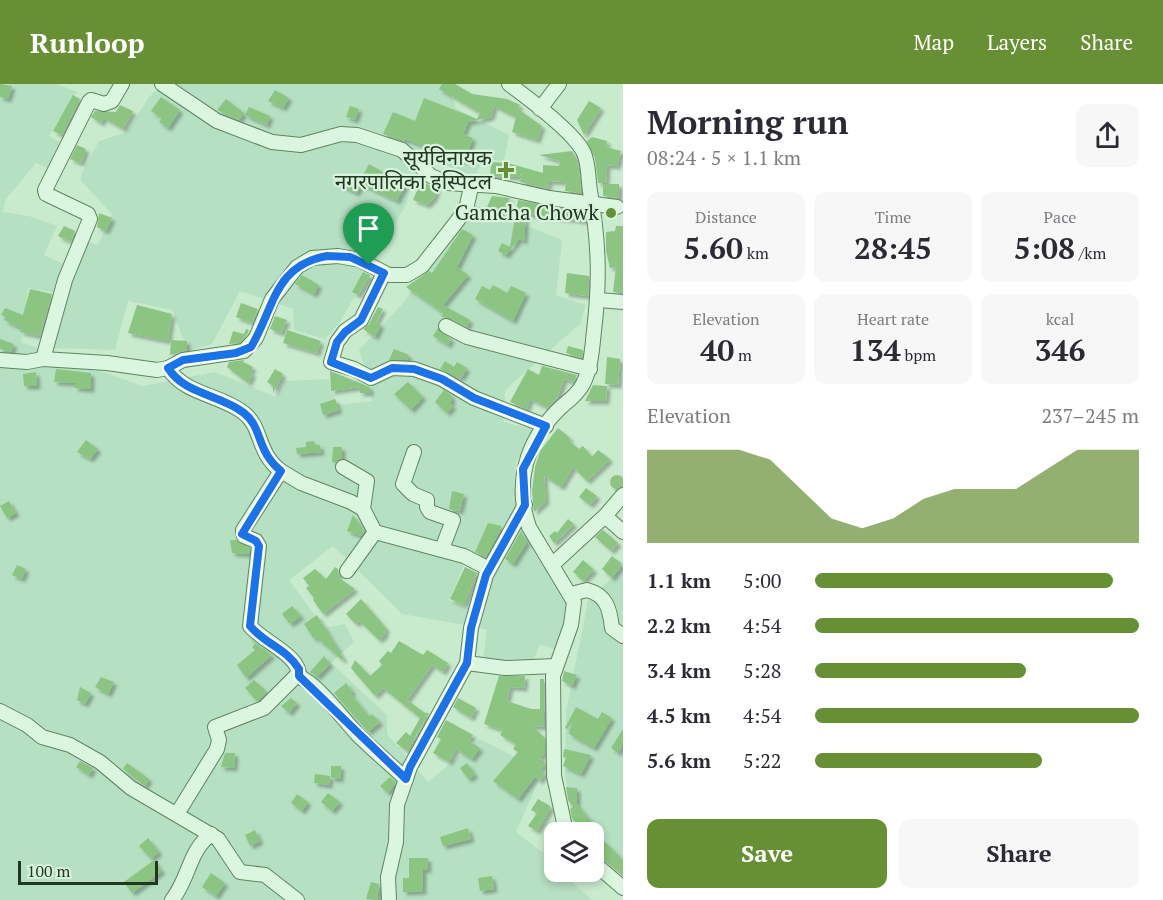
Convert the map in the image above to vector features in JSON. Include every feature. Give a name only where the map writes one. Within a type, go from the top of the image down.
[{"type":"street","points":[[43,359],[62,288],[90,219],[88,214],[46,194],[45,190],[89,102],[96,100],[108,103],[122,84]]},
{"type":"street","points":[[162,84],[203,114],[253,136],[292,146],[309,144],[341,134],[365,137],[402,150],[432,176],[447,183],[496,186],[549,198],[592,202],[620,211],[623,194]]},
{"type":"street","points":[[509,84],[540,109],[584,151],[598,245],[599,300],[590,369],[572,400],[556,411],[523,469],[529,527],[572,594],[574,613],[553,676],[554,776],[564,822]]},
{"type":"street","points":[[540,109],[559,84]]},
{"type":"street","points":[[0,360],[27,362],[43,359],[107,363],[157,370],[168,368],[183,360],[236,353],[251,347],[276,292],[292,271],[312,258],[350,257],[384,273],[401,276],[422,266],[458,220],[467,204],[471,186]]},
{"type":"street","points":[[384,273],[361,320],[345,332],[337,342],[331,362],[371,378],[392,368],[414,369],[442,379],[474,398],[546,426]]},
{"type":"street","points":[[599,300],[623,302]]},
{"type":"street","points":[[446,326],[467,337],[590,369]]},
{"type":"street","points":[[168,368],[174,376],[191,389],[225,401],[247,416],[265,456],[281,471],[301,483],[351,502],[363,509],[375,532],[442,549],[489,568]]},
{"type":"street","points":[[414,452],[402,484],[413,494],[427,500],[430,512],[453,520],[442,549]]},
{"type":"street","points":[[343,467],[367,481],[363,509]]},
{"type":"street","points":[[281,471],[242,534],[256,541],[259,546],[254,605],[249,622],[256,633],[268,644],[280,648],[296,664],[299,676],[406,779]]},
{"type":"street","points":[[553,564],[605,516],[623,495]]},
{"type":"street","points":[[389,900],[388,877],[396,842],[397,805],[410,767],[467,663],[471,628],[489,568],[525,505]]},
{"type":"street","points":[[605,516],[623,532]]},
{"type":"street","points":[[347,571],[375,532]]},
{"type":"street","points":[[572,594],[587,590],[603,598],[609,608],[612,628],[623,636]]},
{"type":"street","points":[[467,663],[505,668],[556,666]]},
{"type":"street","points":[[177,814],[217,749],[219,740],[215,727],[264,708],[299,676]]},
{"type":"street","points":[[0,711],[42,737],[62,742],[100,762],[131,788],[211,834],[223,845],[240,872],[265,875],[297,900]]},
{"type":"street","points":[[172,900],[182,887],[195,849],[211,834]]},
{"type":"street","points":[[604,872],[623,888]]},
{"type":"green space","points":[[0,84],[57,84],[77,92],[49,136],[62,143],[49,169],[36,163],[6,199],[3,212],[29,216],[57,226],[44,255],[66,265],[56,293],[28,288],[21,342],[142,386],[215,372],[276,397],[284,381],[329,379],[330,390],[339,405],[372,401],[370,381],[359,350],[404,302],[472,204],[562,240],[556,295],[586,305],[580,324],[505,390],[504,422],[534,430],[516,462],[515,482],[538,555],[565,594],[569,611],[556,650],[540,644],[532,664],[483,660],[487,630],[476,627],[493,565],[465,563],[449,600],[468,609],[465,625],[402,614],[333,546],[289,580],[324,628],[345,624],[354,642],[331,663],[387,715],[387,734],[428,782],[480,739],[543,771],[516,832],[543,853],[544,850],[544,882],[572,882],[592,900],[0,900]]},
{"type":"green space","points":[[163,84],[446,84],[457,109],[509,135],[504,161],[483,159],[475,177],[420,155],[406,204],[340,322],[325,339],[294,330],[293,309],[240,291],[212,344],[188,351],[172,310],[128,301],[115,350],[53,348],[63,297],[85,241],[98,245],[112,214],[81,181],[81,175],[99,141],[127,132],[149,97]]},
{"type":"green space","points":[[623,567],[623,872],[604,853],[604,822],[573,822],[565,773],[566,711],[588,601]]},
{"type":"building","points":[[0,84],[12,86],[8,99],[0,97]]},
{"type":"building","points":[[442,84],[455,84],[472,94],[507,99],[520,105],[518,109],[542,126],[537,140],[512,132],[516,117],[494,106],[491,117],[468,122],[463,134],[473,138],[464,161],[405,139],[405,141],[383,134],[393,112],[415,121],[424,98],[477,119],[480,113],[439,89]]},
{"type":"building","points":[[275,90],[289,98],[283,108],[268,101]]},
{"type":"building","points":[[73,95],[80,99],[62,135],[53,131]]},
{"type":"building","points":[[161,97],[180,110],[168,128],[159,122],[162,118],[151,111]]},
{"type":"building","points":[[226,99],[244,113],[239,120],[217,110]]},
{"type":"building","points":[[589,101],[601,108],[584,135],[577,120]]},
{"type":"building","points":[[120,105],[133,111],[123,129],[104,118],[101,123],[91,117],[95,111],[116,112]]},
{"type":"building","points":[[350,106],[359,109],[355,120],[346,117]]},
{"type":"building","points":[[249,107],[270,116],[267,125],[245,115]]},
{"type":"building","points":[[592,137],[607,141],[606,147],[621,151],[617,166],[607,165],[606,183],[598,183],[595,158],[587,141]]},
{"type":"building","points":[[77,145],[86,149],[81,163],[70,159]]},
{"type":"building","points":[[572,151],[578,162],[581,193],[565,191],[566,182],[549,181],[548,188],[520,182],[522,172],[519,177],[490,176],[491,162],[508,163],[543,173],[543,165],[559,166],[560,161],[539,155]]},
{"type":"building","points":[[369,164],[405,185],[397,201],[359,183]]},
{"type":"building","points":[[338,174],[361,185],[356,193],[334,182]]},
{"type":"building","points":[[421,181],[437,189],[434,198],[427,205],[413,200]]},
{"type":"building","points":[[603,184],[619,184],[619,198],[603,196]]},
{"type":"building","points":[[492,196],[510,198],[503,214],[487,207]]},
{"type":"building","points":[[518,200],[584,212],[585,221],[526,214],[524,241],[519,239],[506,255],[498,251],[502,243],[510,247]]},
{"type":"building","points":[[99,213],[112,218],[106,231],[97,227]]},
{"type":"building","points":[[64,226],[75,231],[71,242],[58,236]]},
{"type":"building","points":[[616,226],[623,226],[623,293],[613,292],[616,267],[610,268],[606,251],[606,232],[615,231]]},
{"type":"building","points":[[462,229],[473,235],[457,267],[468,275],[443,305],[470,320],[467,327],[450,318],[441,317],[443,313],[406,287],[429,271],[432,273]]},
{"type":"building","points":[[363,272],[370,275],[358,295],[352,292]]},
{"type":"building","points":[[567,273],[589,276],[588,296],[565,293]]},
{"type":"building","points":[[302,275],[319,285],[314,294],[295,284]]},
{"type":"building","points":[[493,285],[507,293],[511,286],[526,293],[513,321],[475,299],[482,286],[490,290]]},
{"type":"building","points":[[30,289],[52,294],[40,336],[20,332],[21,328],[4,320],[6,317],[1,315],[5,308],[23,315]]},
{"type":"building","points":[[241,303],[258,309],[252,323],[236,317]]},
{"type":"building","points":[[137,305],[172,314],[168,341],[128,333]]},
{"type":"building","points":[[378,307],[383,309],[376,322],[381,325],[375,337],[363,329],[369,324]]},
{"type":"building","points":[[275,316],[287,320],[281,333],[270,329]]},
{"type":"building","points":[[438,328],[451,339],[448,345],[433,336]]},
{"type":"building","points":[[246,329],[249,330],[248,333],[240,343],[229,344],[233,331],[244,334]]},
{"type":"building","points":[[287,330],[321,341],[317,353],[283,343]]},
{"type":"building","points":[[0,339],[14,344],[11,352],[0,349]]},
{"type":"building","points":[[171,340],[187,341],[187,350],[170,355]]},
{"type":"building","points":[[568,346],[583,350],[582,358],[566,353]]},
{"type":"building","points":[[394,349],[409,355],[407,360],[389,360]]},
{"type":"building","points":[[607,357],[620,359],[618,385],[605,384]]},
{"type":"building","points":[[244,360],[243,362],[253,367],[250,373],[253,374],[248,383],[227,367],[229,362]]},
{"type":"building","points":[[445,361],[454,367],[457,362],[467,368],[461,378],[440,369]]},
{"type":"building","points":[[542,366],[577,375],[574,382],[564,379],[557,399],[548,408],[530,399],[527,409],[510,402],[528,369],[539,375]]},
{"type":"building","points":[[56,369],[91,373],[91,389],[75,388],[75,383],[54,382]]},
{"type":"building","points":[[275,369],[283,374],[273,393],[273,386],[267,382]]},
{"type":"building","points":[[330,371],[370,387],[370,393],[360,393],[360,387],[331,391]]},
{"type":"building","points":[[36,372],[37,386],[24,386],[23,374]]},
{"type":"building","points":[[408,382],[423,397],[411,410],[394,394]]},
{"type":"building","points":[[593,385],[607,386],[606,401],[585,401]]},
{"type":"building","points":[[444,390],[451,395],[450,403],[453,406],[447,413],[435,402]]},
{"type":"building","points":[[335,399],[339,410],[323,415],[320,404]]},
{"type":"building","points":[[558,428],[570,438],[569,441],[579,449],[583,446],[592,457],[598,450],[610,459],[587,481],[573,467],[561,487],[544,476],[546,501],[534,512],[532,491],[535,467],[540,451]]},
{"type":"building","points":[[86,440],[98,449],[90,459],[77,452]]},
{"type":"building","points":[[314,441],[315,445],[320,445],[321,452],[297,454],[296,448],[306,447],[306,442]]},
{"type":"building","points":[[333,447],[342,447],[342,458],[335,463],[332,462]]},
{"type":"building","points":[[617,475],[622,477],[622,487],[617,489],[612,487],[610,482],[612,477]]},
{"type":"building","points":[[586,488],[597,496],[590,505],[579,497]]},
{"type":"building","points":[[452,491],[464,494],[460,511],[449,509]]},
{"type":"building","points":[[9,501],[16,513],[7,518],[0,506]]},
{"type":"building","points":[[353,515],[364,531],[361,536],[347,531]]},
{"type":"building","points":[[568,519],[574,524],[554,543],[549,536],[555,531],[557,533]]},
{"type":"building","points":[[488,523],[502,526],[486,557],[475,552]]},
{"type":"building","points":[[603,530],[618,543],[611,551],[595,537]]},
{"type":"building","points":[[521,531],[527,542],[513,564],[505,559]]},
{"type":"building","points":[[230,540],[236,540],[250,548],[249,554],[232,553]]},
{"type":"building","points":[[612,556],[622,564],[612,578],[602,569]]},
{"type":"building","points":[[583,560],[594,570],[583,581],[573,572]]},
{"type":"building","points":[[17,565],[26,569],[22,579],[12,575]]},
{"type":"building","points":[[335,567],[338,569],[339,578],[355,589],[323,614],[306,588],[309,586],[303,578],[315,569],[326,579]]},
{"type":"building","points":[[465,567],[477,573],[464,605],[450,599]]},
{"type":"building","points":[[361,599],[386,628],[385,634],[379,640],[359,621],[356,624],[346,614]]},
{"type":"building","points":[[292,606],[301,616],[290,624],[282,614]]},
{"type":"building","points":[[317,615],[344,659],[342,660],[316,637],[314,639],[304,624]]},
{"type":"building","points":[[249,638],[272,655],[246,678],[237,665],[255,650],[252,647],[255,644]]},
{"type":"building","points":[[399,641],[423,655],[427,650],[448,663],[443,672],[432,665],[407,700],[425,713],[429,713],[407,751],[396,743],[406,732],[410,736],[420,718],[383,688],[375,696],[351,668],[355,660],[370,676],[382,665],[379,661],[388,651],[391,653]]},
{"type":"building","points":[[324,656],[330,664],[317,677],[310,672]]},
{"type":"building","points":[[564,671],[577,675],[572,686],[562,681]]},
{"type":"building","points":[[499,676],[525,676],[524,688],[510,687],[507,701],[531,709],[540,709],[540,679],[544,679],[544,727],[532,726],[545,738],[545,753],[540,758],[545,762],[541,770],[545,773],[540,781],[535,777],[518,799],[493,781],[518,752],[513,749],[516,744],[500,735],[503,730],[484,724]]},
{"type":"building","points":[[101,677],[114,682],[108,694],[95,687]]},
{"type":"building","points":[[254,680],[267,692],[257,701],[245,688]]},
{"type":"building","points":[[346,683],[353,692],[350,693],[369,716],[372,714],[380,722],[368,732],[334,693]]},
{"type":"building","points":[[80,687],[91,693],[85,704],[77,700]]},
{"type":"building","points":[[291,698],[297,703],[289,713],[281,706]]},
{"type":"building","points":[[458,698],[476,708],[471,718],[453,707]]},
{"type":"building","points":[[576,707],[598,719],[602,712],[612,718],[594,748],[569,734],[572,723],[567,729],[565,728]]},
{"type":"building","points":[[446,720],[473,735],[469,741],[480,748],[472,759],[456,749],[449,762],[433,753],[441,739],[437,737]]},
{"type":"building","points":[[623,729],[623,744],[618,753],[611,748]]},
{"type":"building","points":[[564,749],[591,755],[581,774],[563,766],[566,758],[563,757]]},
{"type":"building","points":[[225,753],[235,753],[234,768],[221,767]]},
{"type":"building","points":[[80,761],[93,768],[89,775],[76,767]]},
{"type":"building","points":[[127,763],[149,779],[145,786],[123,769]]},
{"type":"building","points":[[467,763],[475,775],[468,779],[460,768]]},
{"type":"building","points":[[331,766],[341,766],[340,779],[331,778]]},
{"type":"building","points":[[315,774],[330,776],[329,785],[314,783]]},
{"type":"building","points":[[390,777],[396,782],[388,793],[380,786]]},
{"type":"building","points":[[566,787],[577,788],[577,804],[592,822],[575,822],[570,809],[573,807],[568,800]]},
{"type":"building","points":[[328,793],[340,802],[332,811],[321,802]]},
{"type":"building","points":[[297,794],[308,802],[302,811],[291,803]]},
{"type":"building","points":[[538,799],[550,806],[550,809],[537,831],[528,826],[537,813],[531,810]]},
{"type":"building","points":[[468,828],[471,839],[443,846],[440,837]]},
{"type":"building","points":[[255,830],[260,841],[250,846],[245,835]]},
{"type":"building","points":[[148,838],[159,852],[151,859],[139,846]]},
{"type":"building","points":[[604,841],[623,860],[623,876],[604,860]]},
{"type":"building","points":[[409,858],[428,858],[428,870],[423,869],[423,891],[403,892],[403,878],[409,878]]},
{"type":"building","points":[[154,860],[162,871],[132,893],[124,882]]},
{"type":"building","points":[[211,873],[225,883],[216,896],[202,887]]},
{"type":"building","points":[[492,876],[494,889],[480,891],[478,878]]},
{"type":"building","points":[[371,882],[379,884],[377,900],[366,899]]},
{"type":"place","name":"सूर्यविनायक नगरपालिका हस्पिटल","points":[[506,170]]},
{"type":"place","name":"Gamcha Chowk","points":[[611,213]]},
{"type":"route","points":[[350,257],[369,265],[384,273],[371,295],[361,320],[349,327],[337,342],[331,362],[354,369],[371,378],[386,369],[414,369],[442,379],[465,394],[496,408],[546,426],[534,444],[523,469],[525,505],[505,537],[486,575],[471,628],[467,663],[410,767],[406,779],[358,735],[319,692],[299,676],[296,664],[280,648],[268,644],[250,626],[259,546],[256,541],[242,534],[248,520],[281,471],[265,456],[253,423],[242,411],[225,401],[184,385],[168,368],[193,357],[236,353],[251,347],[276,292],[292,271],[312,258],[350,257]]}]
